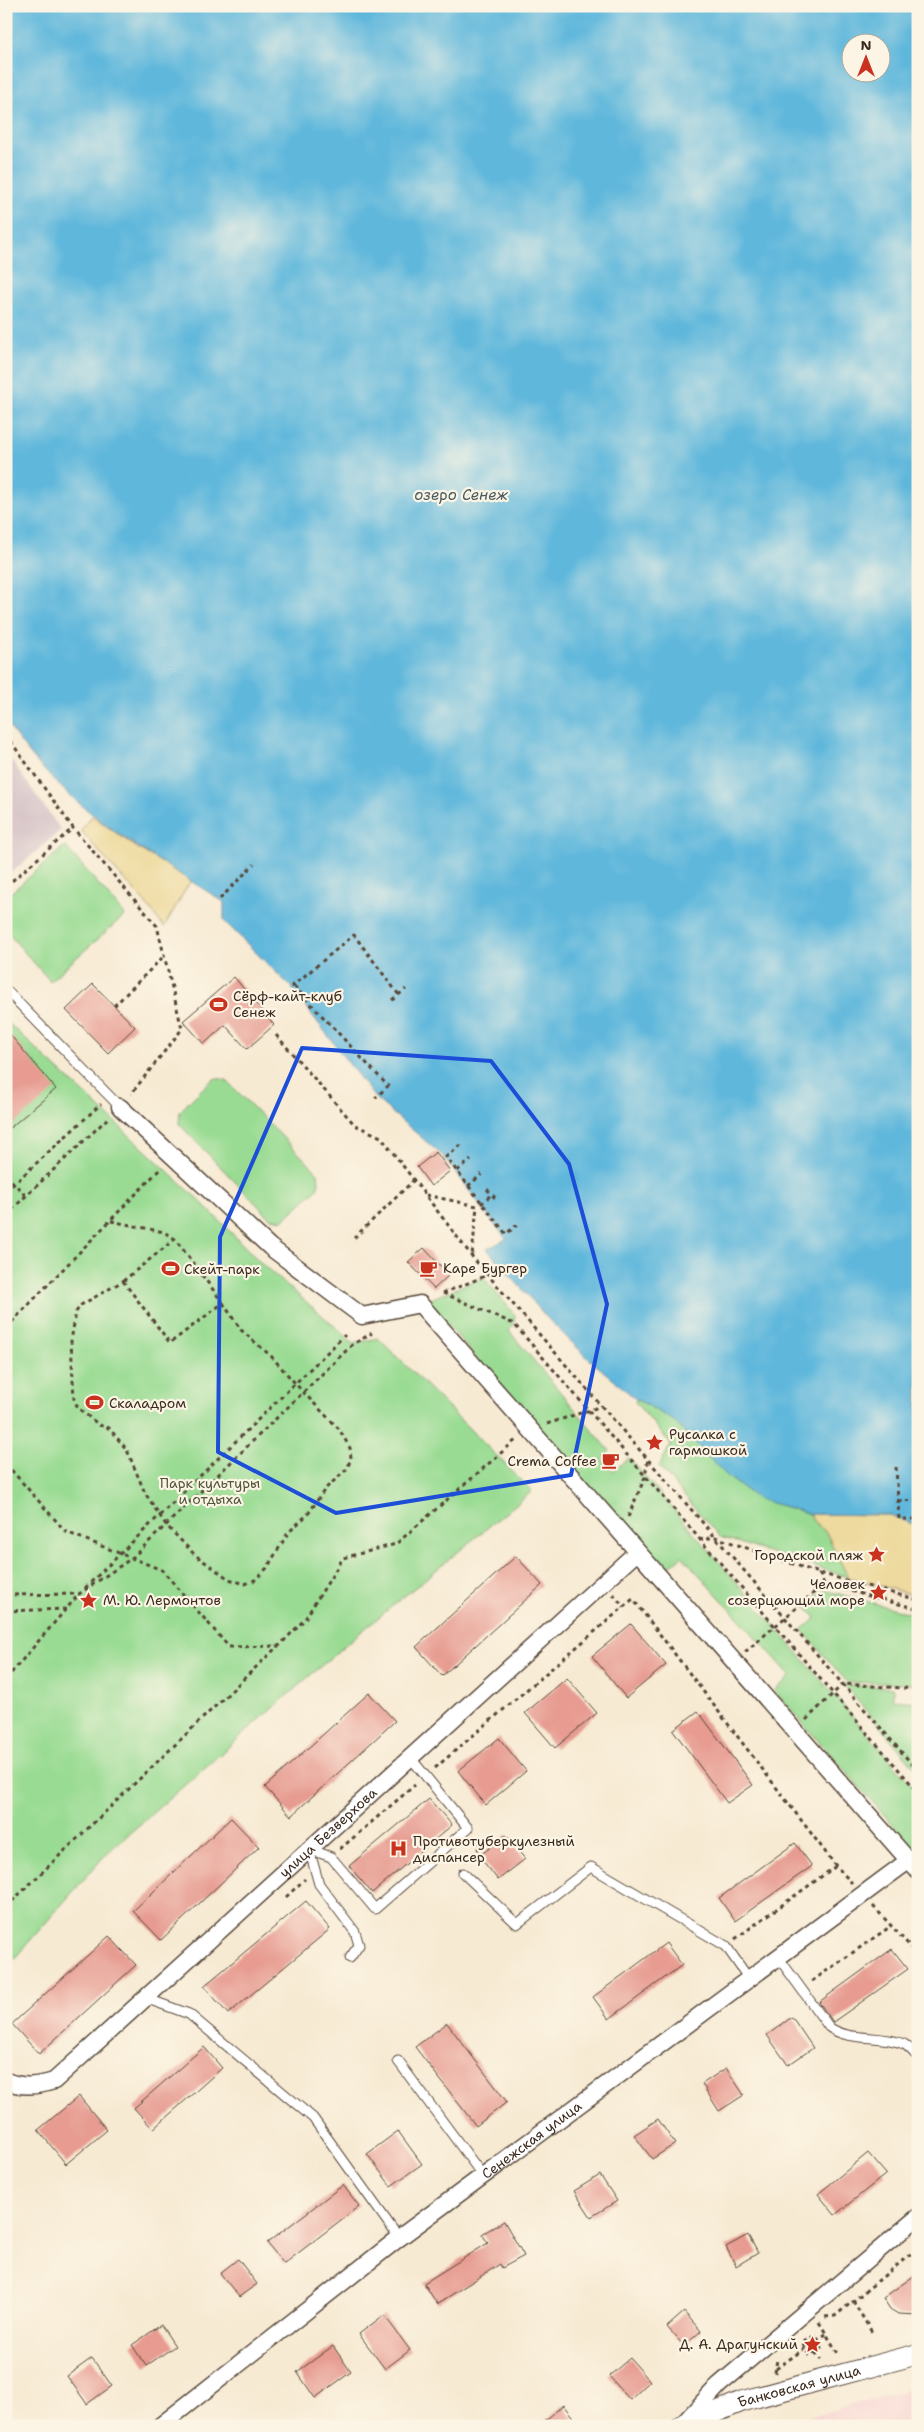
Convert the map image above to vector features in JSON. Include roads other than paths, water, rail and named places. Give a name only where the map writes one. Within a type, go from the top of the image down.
[{"type":"street","points":[[115,1102],[270,1247],[362,1316],[420,1304],[913,1866]]},
{"type":"street","name":"улица Безверхова","points":[[6,2081],[17,2085],[30,2086],[54,2080],[637,1552]]},
{"type":"street","name":"Сенежская улица","points":[[160,2426],[399,2238],[862,1895],[913,1866]]},
{"type":"street","points":[[682,2426],[719,2385],[918,2217]]},
{"type":"street","name":"Банковская улица","points":[[682,2426],[743,2401],[918,2354]]},
{"type":"lane","points":[[6,990],[115,1102]]},
{"type":"lane","points":[[309,1849],[331,1857],[375,1908],[468,1828],[410,1757]]},
{"type":"lane","points":[[309,1849],[319,1884],[355,1932],[359,1945],[350,1958]]},
{"type":"lane","points":[[462,1873],[517,1924],[591,1867],[726,1946],[749,1979]]},
{"type":"lane","points":[[778,1957],[829,2027],[838,2033],[879,2038],[905,2045],[918,2058]]},
{"type":"lane","points":[[145,1998],[189,2014],[313,2118],[399,2238]]},
{"type":"lane","points":[[398,2061],[483,2176]]},
{"type":"water","name":"озеро Сенеж","points":[[6,6],[918,6],[918,1526],[890,1515],[810,1514],[758,1499],[727,1476],[673,1420],[636,1399],[588,1358],[549,1320],[487,1249],[506,1239],[442,1155],[375,1098],[291,987],[224,921],[224,902],[104,824],[51,777],[27,751],[6,721]]},
{"type":"place","name":"Сёрф-кайт-клуб Сенеж","points":[[219,1004]]},
{"type":"place","name":"Каре Бургер","points":[[429,1268]]},
{"type":"place","name":"Скейт-парк","points":[[170,1269]]},
{"type":"place","name":"Скаладром","points":[[95,1403]]},
{"type":"place","name":"Русалка с гармошкой","points":[[655,1442]]},
{"type":"place","name":"Crema Coffee","points":[[611,1461]]},
{"type":"place","name":"Городской пляж","points":[[877,1555]]},
{"type":"place","name":"Человек созерцающий море","points":[[879,1592]]},
{"type":"place","name":"М. Ю. Лермонтов","points":[[89,1600]]},
{"type":"place","name":"Противотуберкулезный диспансер","points":[[399,1849]]},
{"type":"place","name":"Д. А. Драгунский","points":[[812,2344]]},
{"type":"park label","name":"Парк культуры и отдыха","points":[[210,1492]]}]
